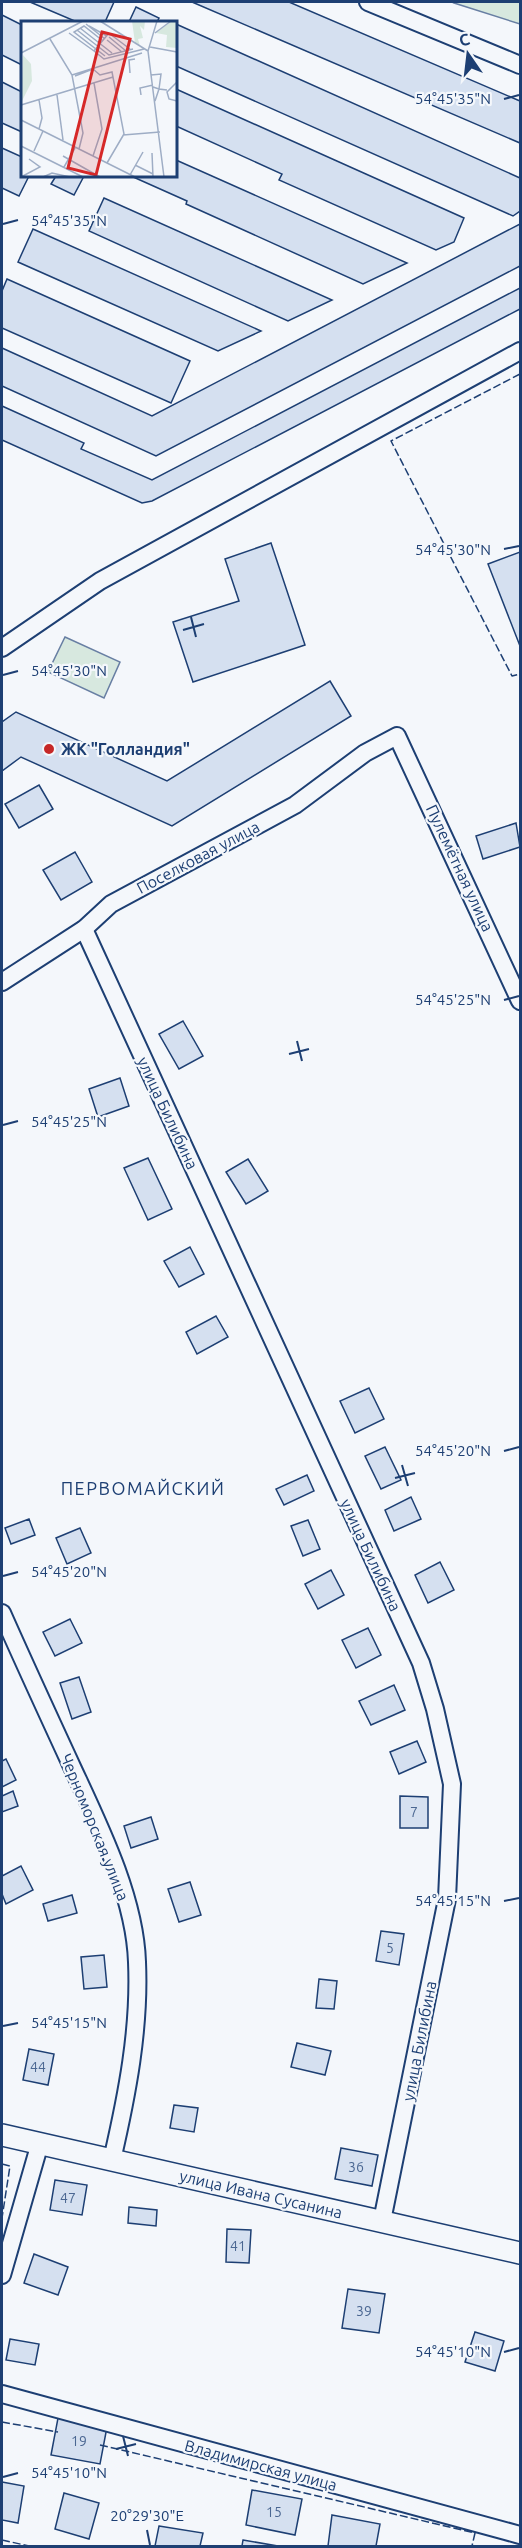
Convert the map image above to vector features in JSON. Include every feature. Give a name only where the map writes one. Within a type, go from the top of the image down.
[{"type":"street","points":[[368,2],[520,65]]},
{"type":"street","points":[[2,648],[100,581],[520,351]]},
{"type":"street","name":"Поселковая улица","points":[[2,982],[84,929],[111,904],[295,805],[365,753],[397,736]]},
{"type":"street","name":"Пулемётная улица","points":[[397,736],[520,1002]]},
{"type":"street","name":"улица Билибина","points":[[84,929],[421,1664],[435,1710],[452,1784],[447,1899],[382,2221]]},
{"type":"street","name":"Черноморская улица","points":[[2,1613],[94,1814],[129,1912],[137,1960],[136,2018],[126,2097],[112,2160]]},
{"type":"street","name":"улица Ивана Сусанина","points":[[2,2135],[520,2253]]},
{"type":"street","points":[[2,2275],[40,2143]]},
{"type":"street","name":"Владимирская улица","points":[[2,2394],[520,2535]]},
{"type":"shaded area","points":[[452,2],[520,2],[520,24],[454,3]]},
{"type":"shaded area","points":[[65,637],[120,662],[104,698],[48,672]]},
{"type":"building","points":[[30,2],[114,2],[105,21],[75,21]]},
{"type":"building","points":[[192,2],[289,2],[520,101],[520,143]]},
{"type":"building","points":[[136,7],[159,18],[158,21],[129,21]]},
{"type":"building","points":[[2,15],[21,24],[21,64],[2,55]]},
{"type":"building","points":[[177,24],[520,178],[520,211],[513,216],[177,66]]},
{"type":"building","points":[[2,82],[21,92],[21,132],[2,123]]},
{"type":"building","points":[[177,89],[464,218],[454,242],[436,250],[279,180],[282,174],[177,126]]},
{"type":"building","points":[[2,148],[21,157],[21,177],[28,177],[19,196],[2,188]]},
{"type":"building","points":[[177,160],[407,263],[363,284],[186,204],[187,201],[133,177],[177,177]]},
{"type":"building","points":[[55,177],[83,177],[74,195],[51,184]]},
{"type":"building","points":[[104,198],[332,300],[288,321],[89,231]]},
{"type":"building","points":[[520,224],[520,266],[156,456],[2,386],[2,348],[152,416]]},
{"type":"building","points":[[33,229],[261,331],[218,351],[18,262]]},
{"type":"building","points":[[7,279],[190,361],[171,403],[2,328],[2,291]]},
{"type":"building","points":[[520,288],[520,309],[152,501],[142,503],[2,440],[2,406],[84,443],[81,449],[152,480]]},
{"type":"building","points":[[271,543],[305,645],[193,682],[173,622],[239,601],[225,559]]},
{"type":"building","points":[[520,552],[520,646],[488,564]]},
{"type":"building","name":"ЖК \"Голландия\"","points":[[330,681],[351,716],[172,826],[21,757],[2,771],[2,722],[16,712],[167,781]]},
{"type":"building","points":[[39,785],[53,809],[19,828],[5,804]]},
{"type":"building","points":[[516,823],[520,847],[483,859],[476,836]]},
{"type":"building","points":[[75,852],[92,882],[61,900],[43,870]]},
{"type":"building","points":[[183,1021],[203,1056],[179,1069],[159,1034]]},
{"type":"building","points":[[120,1078],[129,1106],[98,1117],[89,1089]]},
{"type":"building","points":[[148,1158],[172,1209],[148,1220],[124,1168]]},
{"type":"building","points":[[248,1159],[268,1191],[246,1204],[226,1172]]},
{"type":"building","points":[[190,1247],[204,1274],[179,1287],[164,1261]]},
{"type":"building","points":[[216,1316],[228,1337],[197,1354],[186,1332]]},
{"type":"building","points":[[369,1388],[384,1419],[355,1433],[340,1401]]},
{"type":"building","points":[[385,1447],[401,1480],[381,1489],[365,1456]]},
{"type":"building","points":[[307,1475],[314,1491],[284,1505],[276,1489]]},
{"type":"building","points":[[411,1497],[421,1519],[394,1531],[385,1510]]},
{"type":"building","points":[[29,1519],[35,1535],[11,1544],[5,1528]]},
{"type":"building","points":[[308,1520],[320,1549],[303,1556],[291,1526]]},
{"type":"building","points":[[80,1528],[91,1553],[67,1564],[56,1538]]},
{"type":"building","points":[[440,1562],[454,1590],[428,1603],[415,1575]]},
{"type":"building","points":[[331,1570],[344,1595],[318,1609],[305,1584]]},
{"type":"building","points":[[70,1619],[82,1643],[55,1656],[43,1632]]},
{"type":"building","points":[[368,1628],[381,1655],[356,1668],[342,1640]]},
{"type":"building","points":[[79,1677],[91,1712],[72,1719],[60,1683]]},
{"type":"building","points":[[394,1685],[405,1710],[371,1725],[359,1701]]},
{"type":"building","points":[[417,1741],[426,1762],[399,1774],[390,1752]]},
{"type":"building","points":[[6,1759],[16,1780],[2,1787],[2,1761]]},
{"type":"building","points":[[13,1791],[18,1806],[2,1812],[2,1796]]},
{"type":"building","points":[[400,1796],[428,1797],[428,1828],[400,1828]]},
{"type":"building","points":[[151,1817],[158,1839],[131,1848],[124,1826]]},
{"type":"building","points":[[21,1866],[33,1890],[6,1904],[2,1894],[2,1876]]},
{"type":"building","points":[[190,1882],[201,1915],[179,1922],[168,1889]]},
{"type":"building","points":[[72,1895],[77,1913],[48,1921],[43,1904]]},
{"type":"building","points":[[381,1931],[404,1934],[399,1965],[376,1961]]},
{"type":"building","points":[[104,1955],[107,1987],[84,1989],[81,1957]]},
{"type":"building","points":[[319,1979],[337,1981],[334,2009],[316,2008]]},
{"type":"building","points":[[297,2043],[331,2051],[325,2075],[291,2067]]},
{"type":"building","points":[[29,2049],[54,2054],[48,2085],[23,2080]]},
{"type":"building","points":[[174,2105],[198,2108],[194,2132],[170,2128]]},
{"type":"building","points":[[341,2148],[378,2155],[372,2186],[335,2179]]},
{"type":"building","points":[[55,2180],[87,2185],[82,2215],[50,2210]]},
{"type":"building","points":[[129,2207],[157,2210],[156,2226],[128,2223]]},
{"type":"building","points":[[227,2229],[251,2230],[249,2263],[226,2262]]},
{"type":"building","points":[[34,2254],[68,2267],[58,2295],[24,2283]]},
{"type":"building","points":[[348,2289],[385,2294],[379,2333],[342,2328]]},
{"type":"building","points":[[475,2332],[504,2341],[495,2371],[465,2362]]},
{"type":"building","points":[[10,2339],[39,2344],[35,2365],[6,2360]]},
{"type":"building","points":[[58,2418],[107,2427],[100,2464],[51,2455]]},
{"type":"building","points":[[2,2482],[24,2486],[18,2523],[2,2520]]},
{"type":"building","points":[[252,2490],[302,2499],[295,2535],[246,2525]]},
{"type":"building","points":[[64,2493],[99,2503],[89,2539],[55,2529]]},
{"type":"building","points":[[332,2515],[380,2524],[376,2546],[328,2546]]},
{"type":"building","points":[[159,2526],[203,2533],[200,2546],[155,2546]]},
{"type":"building","points":[[243,2540],[278,2546],[242,2546]]},
{"type":"fence","points":[[520,374],[391,441],[512,676],[520,674]]},
{"type":"fence","points":[[2,2164],[10,2166],[2,2218]]},
{"type":"fence","points":[[2,2422],[58,2432]]},
{"type":"fence","points":[[100,2445],[475,2533],[472,2546]]},
{"type":"fence","points":[[2,2540],[29,2546]]},
{"type":"place","name":"ЖК \"Голландия\"","points":[[49,749]]},
{"type":"district","name":"ПЕРВОМАЙСКИЙ","points":[[143,1489]]}]
